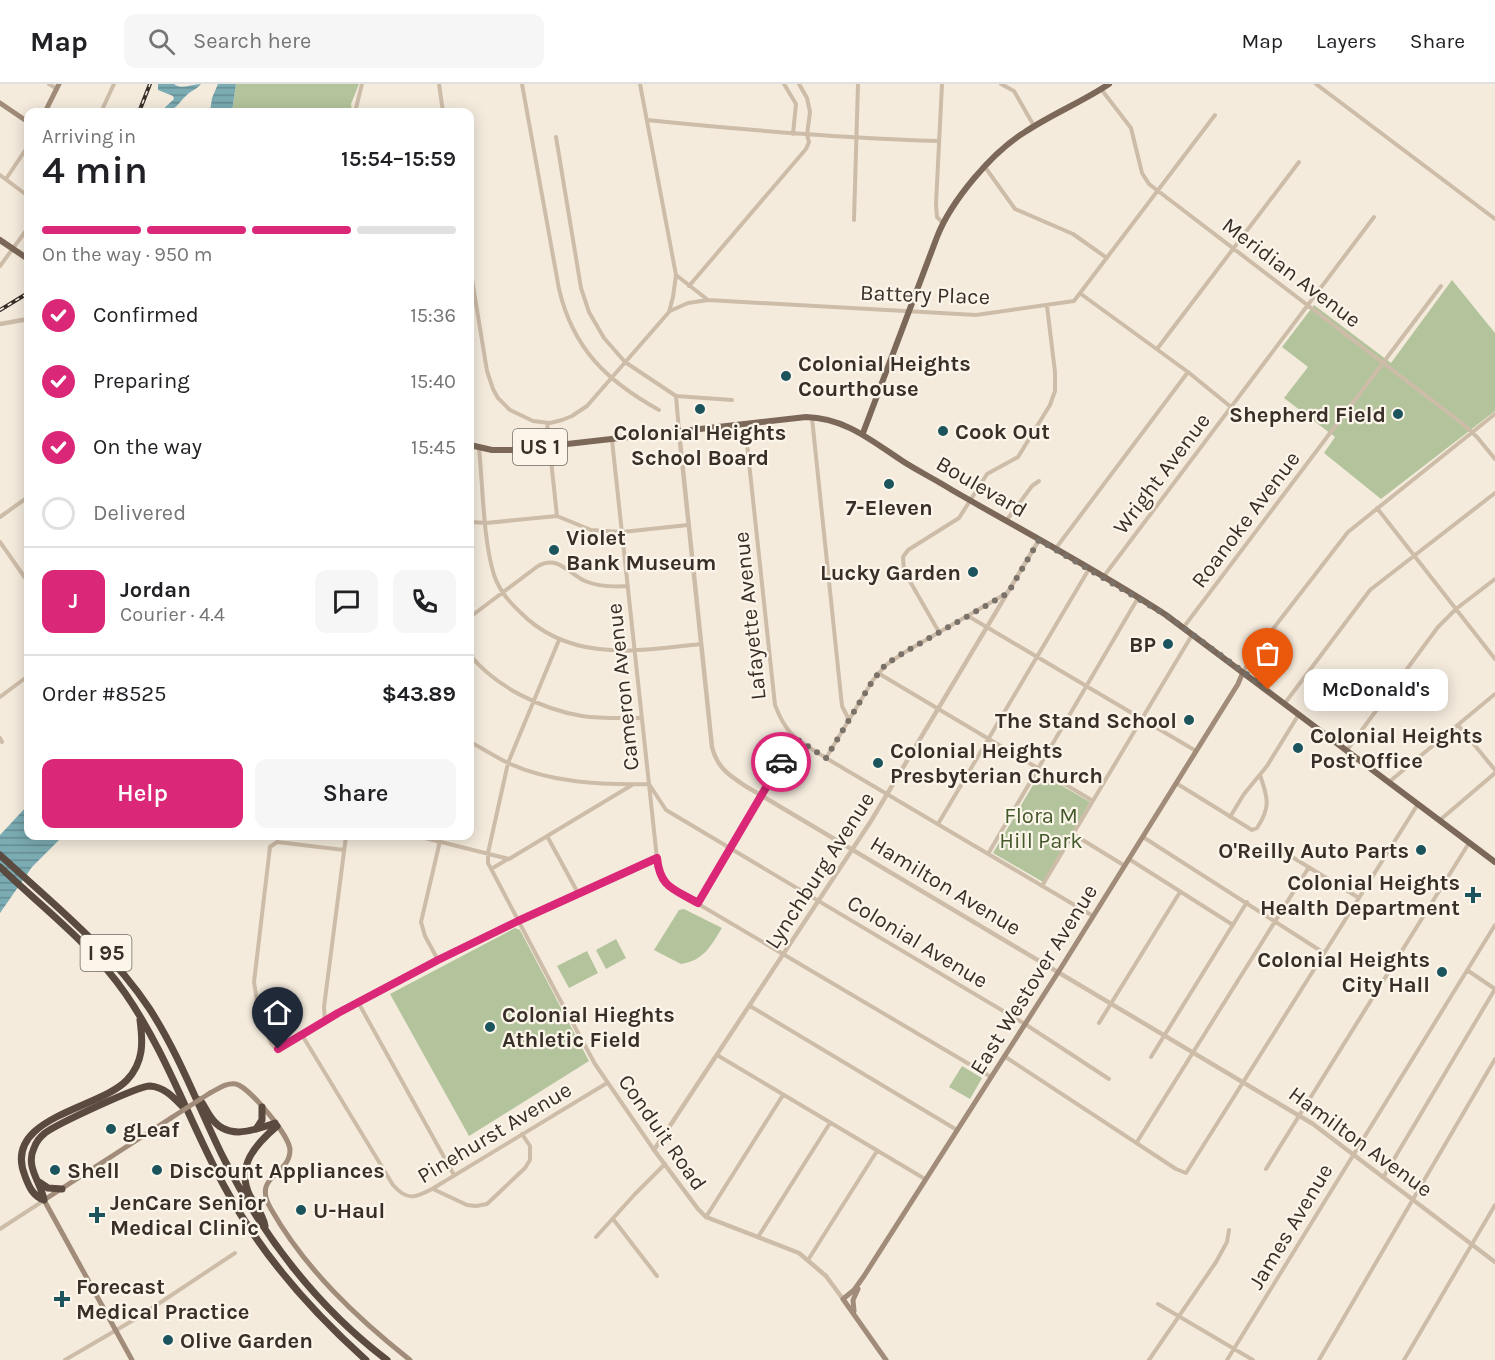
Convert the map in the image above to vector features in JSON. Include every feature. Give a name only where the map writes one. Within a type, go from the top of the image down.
[{"type":"highway","name":"I 95","points":[[0,855],[85,932],[130,981],[163,1032],[222,1155],[265,1228],[313,1290],[350,1329],[387,1360]]},
{"type":"highway","name":"I 95","points":[[0,867],[94,954],[120,986],[140,1015],[224,1185],[248,1226],[276,1266],[318,1315],[366,1360]]},
{"type":"highway","points":[[44,1200],[34,1195],[24,1175],[22,1154],[26,1143],[34,1132],[46,1123],[111,1092],[126,1081],[136,1068],[141,1056],[140,1015]]},
{"type":"highway","points":[[44,1200],[32,1168],[31,1156],[35,1144],[42,1136],[137,1089],[150,1086],[162,1089],[189,1113]]},
{"type":"highway","points":[[191,1088],[210,1116],[224,1128],[241,1133],[276,1124]]},
{"type":"highway","points":[[256,1130],[262,1120],[262,1107]]},
{"type":"highway","points":[[265,1228],[263,1216],[246,1186],[246,1167],[255,1146],[276,1124]]},
{"type":"highway","points":[[36,1179],[48,1188],[62,1189]]},
{"type":"main road","points":[[863,433],[943,223],[985,167],[1005,146],[1034,126],[1109,84]]},
{"type":"main road","points":[[47,108],[58,86]]},
{"type":"main road","points":[[0,103],[24,119]]},
{"type":"main road","points":[[0,240],[24,256]]},
{"type":"main road","name":"Boulevard","points":[[474,446],[503,450],[812,417],[840,423],[863,433],[904,462],[1139,597],[1285,703],[1495,862]]},
{"type":"main road","name":"East Westover Avenue","points":[[843,1299],[854,1290],[864,1276],[1059,971],[1238,684],[1243,672]]},
{"type":"main road","points":[[132,1360],[44,1200],[210,1093],[224,1086],[236,1084],[248,1091],[288,1141],[290,1151],[287,1161],[271,1177],[266,1186],[265,1195],[270,1209],[334,1292],[368,1326],[410,1360]]},
{"type":"main road","points":[[855,1316],[853,1300],[864,1276]]},
{"type":"main road","name":"Conduit Road","points":[[843,1299],[886,1360]]},
{"type":"street","points":[[49,84],[58,86]]},
{"type":"street","points":[[103,108],[114,84]]},
{"type":"street","points":[[356,108],[362,84]]},
{"type":"street","points":[[439,84],[442,108]]},
{"type":"street","points":[[522,84],[562,301],[567,317],[587,354],[610,379],[659,410]]},
{"type":"street","points":[[474,291],[487,371],[493,389],[504,405],[515,414],[533,422],[546,423],[562,420],[580,412],[669,312],[675,291],[676,275],[640,84]]},
{"type":"street","points":[[784,84],[796,104],[793,134]]},
{"type":"street","points":[[689,286],[806,149],[809,142],[807,135],[809,105],[800,84]]},
{"type":"street","points":[[854,220],[858,84]]},
{"type":"street","points":[[942,84],[937,212],[939,220],[943,223]]},
{"type":"street","points":[[1001,84],[1014,91],[1034,126]]},
{"type":"street","points":[[1316,84],[1495,219]]},
{"type":"street","name":"Meridian Avenue","points":[[1101,89],[1131,128],[1146,181],[1473,432],[1495,459]]},
{"type":"street","points":[[1215,115],[1081,294],[1188,372],[1231,407]]},
{"type":"street","points":[[647,120],[793,134],[939,141]]},
{"type":"street","points":[[556,136],[581,288],[589,312],[604,338],[625,362],[676,396],[732,400]]},
{"type":"street","points":[[6,179],[24,158]]},
{"type":"street","points":[[1157,349],[1299,162]]},
{"type":"street","points":[[985,167],[1015,208],[1073,234],[1107,258]]},
{"type":"street","points":[[0,175],[24,193]]},
{"type":"street","name":"Wright Avenue","points":[[1104,577],[1374,217]]},
{"type":"street","points":[[0,266],[24,233]]},
{"type":"street","points":[[676,275],[708,300]]},
{"type":"street","name":"Roanoke Avenue","points":[[1184,628],[1442,286]]},
{"type":"street","name":"Battery Place","points":[[669,312],[688,303],[708,300],[982,315],[1074,301],[1081,294]]},
{"type":"street","points":[[939,632],[905,574],[902,561],[908,550],[959,518],[991,471],[1011,463],[1018,457],[1053,397],[1055,372],[1047,306]]},
{"type":"street","points":[[0,324],[24,320]]},
{"type":"street","points":[[1055,549],[1188,372]]},
{"type":"street","name":"Hamilton Avenue","points":[[676,396],[714,755],[727,774],[1299,1115],[1414,1198],[1495,1262]]},
{"type":"street","points":[[1243,672],[1343,537],[1495,414]]},
{"type":"street","points":[[812,417],[842,706],[849,720]]},
{"type":"street","points":[[546,423],[557,516]]},
{"type":"street","name":"Lafayette Avenue","points":[[745,425],[775,705],[782,724],[795,738],[826,758],[1094,916]]},
{"type":"street","name":"Cameron Avenue","points":[[612,439],[657,858],[661,879],[698,903]]},
{"type":"street","points":[[480,448],[492,567],[502,592],[536,627],[559,640],[604,651],[635,651],[701,644]]},
{"type":"street","points":[[1006,520],[1032,486],[1040,481]]},
{"type":"street","points":[[1285,703],[1365,596],[1495,493]]},
{"type":"street","points":[[0,517],[24,500]]},
{"type":"street","points":[[1377,508],[1494,656]]},
{"type":"street","points":[[474,522],[557,516],[591,530],[622,532],[688,525]]},
{"type":"street","name":"Lynchburg Avenue","points":[[654,1150],[888,795],[1039,540]]},
{"type":"street","points":[[0,542],[24,576]]},
{"type":"street","points":[[474,614],[538,566],[549,562],[558,563],[576,576],[596,584],[612,587],[628,586]]},
{"type":"street","points":[[938,824],[1089,569]]},
{"type":"street","points":[[1347,750],[1437,627],[1495,579]]},
{"type":"street","points":[[826,758],[878,673],[893,659],[1008,593]]},
{"type":"street","points":[[988,854],[1139,597]]},
{"type":"street","points":[[968,616],[1196,752]]},
{"type":"street","points":[[1042,886],[1192,634]]},
{"type":"street","points":[[488,853],[508,763],[559,640]]},
{"type":"street","points":[[474,660],[501,683],[534,702],[581,716],[642,718]]},
{"type":"street","points":[[878,673],[1093,801]]},
{"type":"street","points":[[0,697],[24,679]]},
{"type":"street","points":[[1389,782],[1495,694]]},
{"type":"street","points":[[1230,816],[1244,794],[1260,776],[1299,714]]},
{"type":"street","points":[[1440,820],[1495,772],[1458,725]]},
{"type":"street","points":[[795,738],[698,903],[991,1077]]},
{"type":"street","points":[[474,744],[508,763],[537,774],[572,781],[649,784]]},
{"type":"street","points":[[1176,783],[1249,829],[1257,828],[1267,806],[1260,776]]},
{"type":"street","points":[[491,869],[633,784]]},
{"type":"street","name":"Colonial Avenue","points":[[649,784],[666,810],[1025,1024],[1109,1079]]},
{"type":"street","points":[[1004,1056],[1184,1173],[1188,1171],[1418,804]]},
{"type":"street","points":[[651,808],[666,810]]},
{"type":"street","points":[[1073,834],[1125,866]]},
{"type":"street","points":[[547,836],[578,893]]},
{"type":"street","points":[[1143,837],[1324,953]]},
{"type":"street","points":[[325,1021],[324,1007],[345,840]]},
{"type":"street","points":[[436,840],[509,859]]},
{"type":"street","points":[[438,960],[425,936],[421,922],[440,841]]},
{"type":"street","points":[[344,850],[277,842],[270,847],[254,982],[259,1015],[273,1048],[278,1049],[358,1002],[438,960],[657,858]]},
{"type":"street","points":[[1266,1169],[1469,843]]},
{"type":"street","points":[[1284,852],[1359,898]]},
{"type":"street","name":"Conduit Road","points":[[488,853],[491,869],[607,1083],[698,1209],[706,1216],[787,1248],[808,1260],[826,1276],[843,1299]]},
{"type":"street","points":[[1129,859],[1233,925]]},
{"type":"street","points":[[1137,1142],[1309,867]]},
{"type":"street","points":[[1099,1023],[1180,891]]},
{"type":"street","points":[[1151,1057],[1247,902]]},
{"type":"street","name":"James Avenue","points":[[1227,1360],[1495,925]]},
{"type":"street","points":[[1384,1176],[1495,989],[1467,970]]},
{"type":"street","points":[[358,1002],[454,1175]]},
{"type":"street","points":[[750,1006],[957,1130]]},
{"type":"street","name":"Pinehurst Avenue","points":[[302,1035],[397,1190],[406,1196],[415,1197],[432,1189],[607,1083]]},
{"type":"street","points":[[717,1055],[925,1179]]},
{"type":"street","points":[[1319,1360],[1495,1059]]},
{"type":"street","points":[[706,1216],[783,1095]]},
{"type":"street","points":[[758,1237],[830,1123]]},
{"type":"street","points":[[432,1189],[466,1205],[487,1204],[531,1160],[530,1146],[522,1134]]},
{"type":"street","points":[[808,1260],[877,1151]]},
{"type":"street","points":[[596,1237],[664,1164]]},
{"type":"street","points":[[0,1229],[44,1200]]},
{"type":"street","points":[[1404,1360],[1495,1205]]},
{"type":"street","points":[[613,1219],[657,1276]]},
{"type":"street","points":[[1149,1360],[1216,1262],[1227,1242],[1229,1230]]},
{"type":"street","points":[[65,1360],[116,1331],[235,1253]]},
{"type":"street","points":[[1158,1304],[1253,1360]]},
{"type":"green space","points":[[236,84],[359,84],[352,108],[233,108]]},
{"type":"green space","points":[[1452,280],[1495,333],[1495,411],[1381,499],[1324,453],[1335,437],[1284,398],[1308,367],[1282,347],[1314,305],[1391,363]]},
{"type":"green space","name":"Flora M Hill Park","points":[[1040,773],[1090,802],[1043,882],[993,853]]},
{"type":"green space","points":[[684,909],[722,928],[710,947],[701,956],[681,964],[654,950],[679,910]]},
{"type":"green space","name":"Colonial Hieghts Athletic Field","points":[[515,928],[520,930],[589,1061],[469,1136],[390,994]]},
{"type":"green space","points":[[616,939],[626,958],[606,969],[596,950]]},
{"type":"green space","points":[[587,951],[598,973],[569,988],[557,966]]},
{"type":"green space","points":[[962,1066],[982,1078],[970,1099],[949,1087]]},
{"type":"water","points":[[158,84],[174,84],[183,87],[201,84],[174,108],[164,108],[174,99],[173,96],[158,90]]},
{"type":"water","points":[[218,84],[236,84],[233,108],[211,108]]},
{"type":"water","points":[[24,809],[24,840],[59,840],[32,867],[0,913],[0,835]]},
{"type":"railway","points":[[141,108],[150,84]]},
{"type":"railway","points":[[0,310],[24,295]]},
{"type":"way so far","points":[[781,762],[795,738],[826,758],[873,680],[886,664],[1008,593],[1039,540],[1139,597],[1268,690]]},
{"type":"place","name":"Colonial Heights Courthouse","points":[[786,376]]},
{"type":"place","name":"Colonial Heights School Board","points":[[700,409]]},
{"type":"place","name":"Shepherd Field","points":[[1398,414]]},
{"type":"place","name":"Cook Out","points":[[943,431]]},
{"type":"place","name":"7-Eleven","points":[[889,484]]},
{"type":"place","name":"Violet Bank Museum","points":[[554,550]]},
{"type":"place","name":"Lucky Garden","points":[[973,572]]},
{"type":"place","name":"BP","points":[[1168,644]]},
{"type":"place","name":"McDonald's","points":[[1268,690]]},
{"type":"place","name":"The Stand School","points":[[1189,720]]},
{"type":"place","name":"Colonial Heights Post Office","points":[[1298,748]]},
{"type":"place","name":"Colonial Heights Presbyterian Church","points":[[878,763]]},
{"type":"place","name":"O'Reilly Auto Parts","points":[[1421,850]]},
{"type":"place","name":"Colonial Heights Health Department","points":[[1473,895]]},
{"type":"place","name":"Colonial Heights City Hall","points":[[1442,972]]},
{"type":"place","name":"Colonial Hieghts Athletic Field","points":[[490,1027]]},
{"type":"place","name":"gLeaf","points":[[111,1129]]},
{"type":"place","name":"Shell","points":[[55,1170]]},
{"type":"place","name":"Discount Appliances","points":[[157,1170]]},
{"type":"place","name":"U-Haul","points":[[301,1210]]},
{"type":"place","name":"JenCare Senior Medical Clinic","points":[[97,1215]]},
{"type":"place","name":"Forecast Medical Practice","points":[[62,1299]]},
{"type":"place","name":"Olive Garden","points":[[168,1340]]},
{"type":"route","points":[[278,1049],[338,1013],[438,960],[657,858],[659,875],[664,883],[698,903],[781,762]]}]
